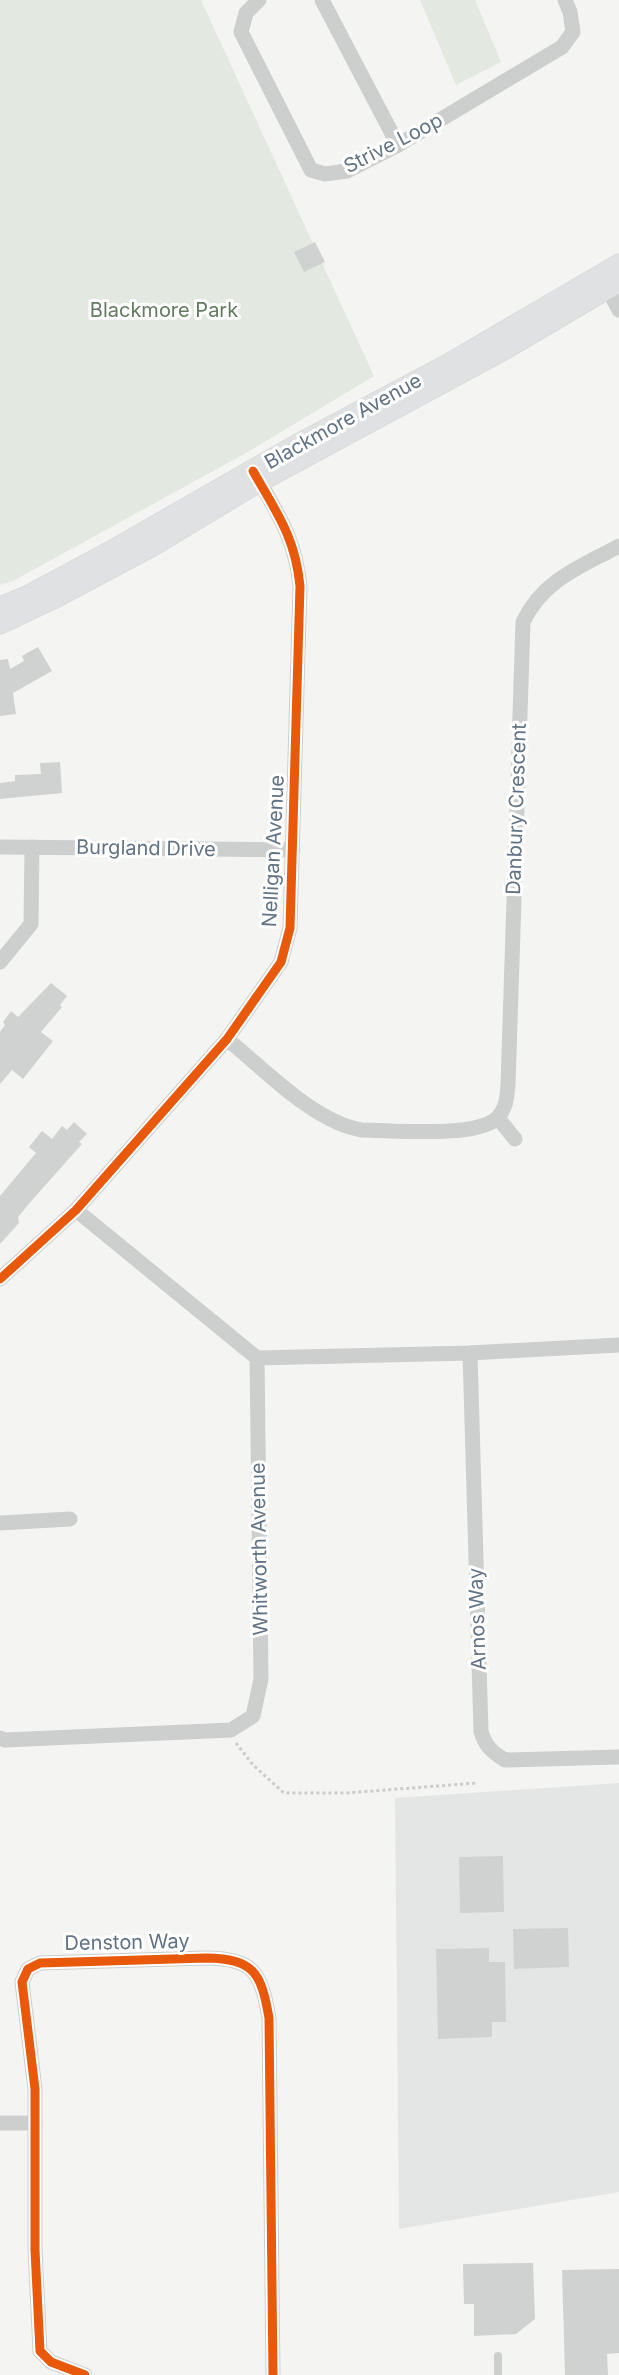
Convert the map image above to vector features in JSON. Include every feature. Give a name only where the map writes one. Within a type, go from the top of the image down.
[{"type":"street","name":"Strive Loop","points":[[259,0],[246,12],[242,32],[311,170],[325,174],[347,171],[398,144],[562,47],[573,32],[570,12],[565,0]]},
{"type":"street","points":[[322,0],[398,144]]},
{"type":"street","name":"Blackmore Avenue","points":[[0,607],[502,351],[609,282],[619,264]]},
{"type":"street","points":[[609,282],[619,309]]},
{"type":"street","name":"Blackmore Avenue","points":[[0,624],[48,602],[151,547],[256,476]]},
{"type":"street","name":"Nelligan Avenue","points":[[0,1279],[76,1210],[227,1038],[281,962],[290,928],[300,586],[298,565],[287,529],[256,476]]},
{"type":"street","name":"Danbury Crescent","points":[[498,1118],[504,1110],[508,1085],[523,621],[542,592],[556,581],[619,546]]},
{"type":"street","name":"Burgland Drive","points":[[0,847],[293,850]]},
{"type":"street","points":[[0,962],[31,924],[32,847]]},
{"type":"street","points":[[227,1038],[316,1111],[344,1127],[362,1130],[472,1130],[498,1118],[515,1139]]},
{"type":"street","points":[[76,1210],[257,1358],[470,1353],[619,1345]]},
{"type":"street","name":"Arnos Way","points":[[470,1353],[480,1731],[483,1741],[489,1750],[505,1760],[619,1757]]},
{"type":"street","name":"Whitworth Avenue","points":[[231,1730],[253,1716],[261,1679],[257,1358]]},
{"type":"street","points":[[0,1523],[70,1520]]},
{"type":"street","points":[[0,1738],[5,1740],[231,1730]]},
{"type":"street","name":"Denston Way","points":[[85,2375],[51,2362],[40,2351],[35,2250],[35,2089],[22,2000],[22,1982],[27,1969],[40,1963],[88,1960],[231,1959],[249,1966],[259,1977],[265,1994],[271,2045],[273,2375]]},
{"type":"street","points":[[0,2123],[36,2124]]},
{"type":"lane","points":[[498,2356],[498,2375]]},
{"type":"path","points":[[231,1730],[237,1748],[284,1793],[346,1793],[477,1783]]},
{"type":"shaded area","points":[[619,1783],[619,2192],[399,2229],[395,1798]]},
{"type":"green space","name":"Blackmore Park","points":[[0,0],[201,0],[374,376],[246,453],[13,581],[0,585]]},
{"type":"green space","points":[[420,0],[475,0],[501,62],[456,85]]},
{"type":"building","points":[[315,242],[325,262],[304,272],[294,252]]},
{"type":"building","points":[[38,647],[52,671],[13,693],[16,714],[0,716],[0,660],[8,659],[10,669],[24,661],[22,656]]},
{"type":"building","points":[[60,762],[62,793],[0,799],[0,783],[15,781],[15,775],[41,774],[40,763]]},
{"type":"building","points":[[51,983],[67,996],[60,1005],[62,1007],[41,1032],[53,1041],[23,1079],[12,1070],[0,1084],[0,1032],[5,1025],[3,1022],[11,1011],[18,1017]]},
{"type":"building","points":[[74,1122],[87,1134],[79,1142],[82,1144],[18,1217],[19,1223],[0,1244],[0,1196],[36,1153],[29,1147],[42,1131],[52,1139],[62,1126],[67,1130]]},
{"type":"building","points":[[503,1856],[504,1912],[460,1913],[459,1857]]},
{"type":"building","points":[[568,1928],[569,1967],[514,1969],[513,1929]]},
{"type":"building","points":[[489,1948],[489,1962],[505,1962],[506,2022],[492,2022],[492,2037],[438,2039],[436,1949]]},
{"type":"building","points":[[533,2263],[535,2319],[516,2334],[474,2336],[474,2304],[464,2304],[463,2264]]},
{"type":"building","points":[[619,2269],[619,2353],[607,2354],[608,2375],[565,2375],[562,2270]]},
{"type":"cycle path","points":[[0,1279],[76,1210],[227,1039],[281,962],[290,928],[300,586],[289,538],[253,471]]},
{"type":"cycle path","points":[[85,2375],[51,2362],[40,2351],[35,2250],[35,2089],[22,1982],[28,1969],[40,1963],[206,1958],[235,1961],[252,1971],[263,1989],[269,2018],[273,2375]]}]
